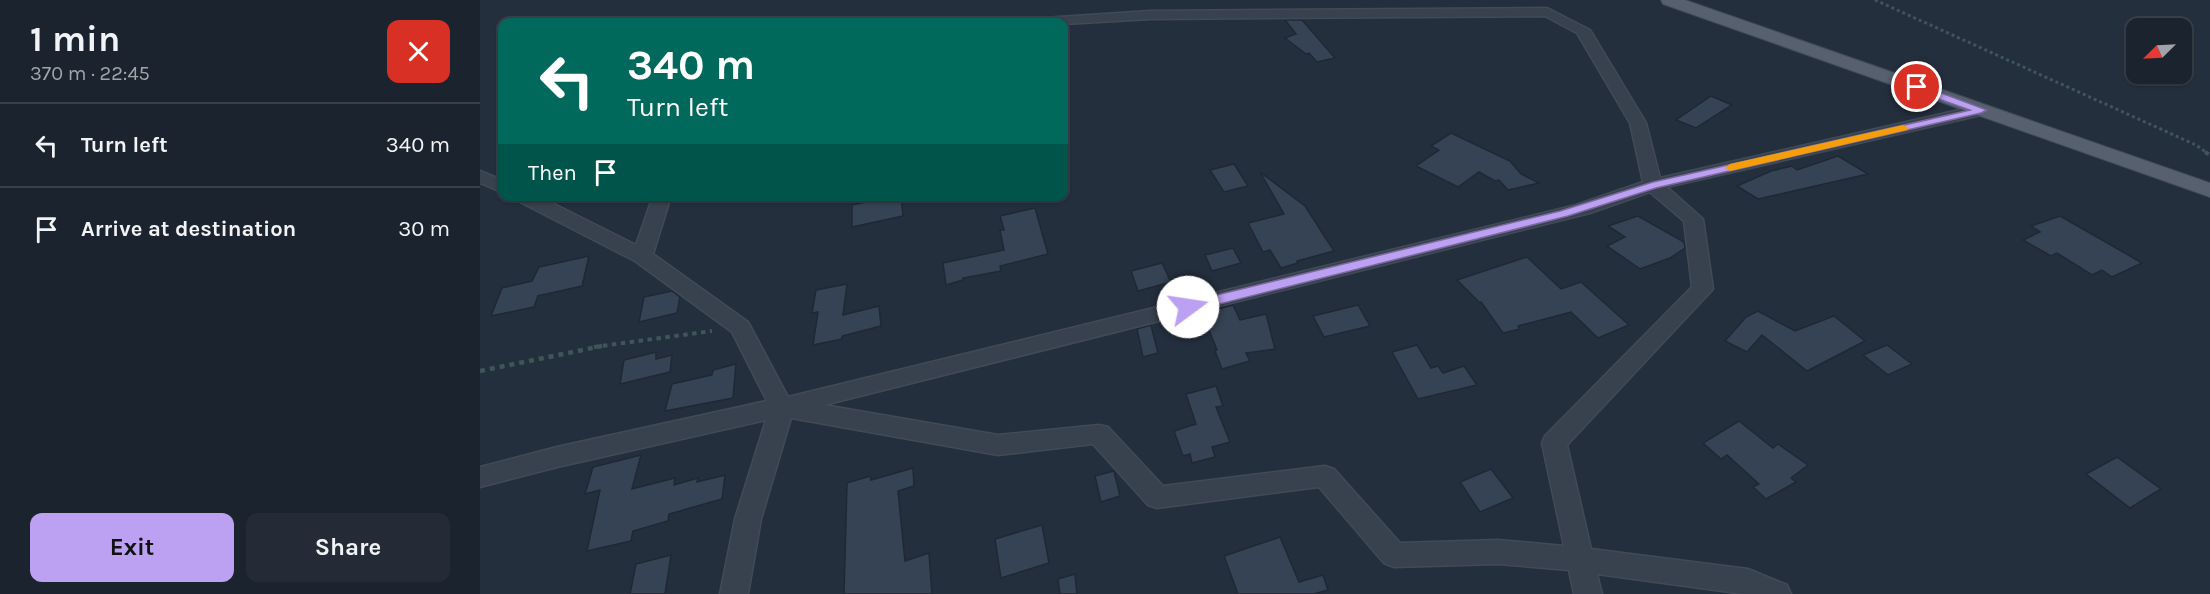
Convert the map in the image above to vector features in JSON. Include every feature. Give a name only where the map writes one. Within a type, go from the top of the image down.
[{"type":"main road","points":[[1669,0],[2210,190]]},
{"type":"street","points":[[1068,20],[1150,15],[1547,12],[1583,30],[1638,123],[1653,185],[1694,219],[1703,290],[1554,443],[1588,594]]},
{"type":"street","points":[[480,477],[557,457],[782,407],[1504,229],[1583,208],[1653,185],[1981,110]]},
{"type":"street","points":[[480,176],[498,185]]},
{"type":"street","points":[[533,201],[642,256],[740,327],[782,407],[748,519],[734,594]]},
{"type":"street","points":[[642,256],[660,201]]},
{"type":"street","points":[[782,407],[998,446],[1099,434],[1156,497],[1325,476],[1394,555],[1498,552],[1579,559],[1748,582],[1777,594]]},
{"type":"path","points":[[1875,0],[2196,146],[2210,155]]},
{"type":"path","points":[[480,371],[600,346],[740,327]]},
{"type":"building","points":[[1285,20],[1302,20],[1335,58],[1317,62],[1309,53],[1306,54],[1285,38],[1296,34]]},
{"type":"building","points":[[1711,96],[1732,105],[1696,128],[1676,120]]},
{"type":"building","points":[[1451,133],[1510,161],[1521,174],[1539,183],[1508,190],[1499,180],[1495,181],[1479,172],[1458,187],[1416,166],[1439,150],[1431,146]]},
{"type":"building","points":[[1838,156],[1868,174],[1758,199],[1737,186],[1771,171],[1792,166],[1797,170]]},
{"type":"building","points":[[1234,164],[1248,186],[1224,192],[1210,170]]},
{"type":"building","points":[[1260,172],[1305,206],[1334,251],[1281,268],[1270,250],[1263,252],[1248,223],[1284,214]]},
{"type":"building","points":[[871,201],[902,201],[903,216],[852,227],[852,205]]},
{"type":"building","points":[[1035,208],[1048,254],[1000,266],[1001,271],[963,278],[963,280],[946,285],[943,263],[1004,250],[1000,230],[1004,230],[1000,216]]},
{"type":"building","points":[[1638,216],[1684,242],[1685,248],[1670,258],[1640,269],[1607,246],[1625,237],[1608,226]]},
{"type":"building","points":[[2060,216],[2142,263],[2112,277],[2102,270],[2092,275],[2057,253],[2051,256],[2023,240],[2040,232],[2031,226]]},
{"type":"building","points":[[1233,248],[1241,263],[1212,271],[1205,255]]},
{"type":"building","points":[[589,256],[582,286],[538,296],[534,307],[491,316],[502,288],[532,281],[539,267]]},
{"type":"building","points":[[1527,257],[1561,289],[1581,282],[1629,325],[1598,338],[1571,312],[1518,326],[1520,329],[1503,333],[1481,302],[1457,280]]},
{"type":"building","points":[[1162,263],[1171,282],[1138,291],[1131,271]]},
{"type":"building","points":[[847,284],[843,315],[879,306],[881,326],[842,336],[842,339],[813,345],[818,312],[812,313],[816,290]]},
{"type":"building","points":[[672,291],[680,297],[677,313],[639,322],[644,297]]},
{"type":"building","points":[[1233,305],[1240,320],[1266,314],[1275,349],[1246,353],[1250,361],[1222,369],[1202,313]]},
{"type":"building","points":[[1358,305],[1370,326],[1324,337],[1313,316]]},
{"type":"building","points":[[1758,311],[1795,331],[1834,316],[1865,341],[1807,371],[1762,335],[1747,352],[1725,341],[1746,317]]},
{"type":"building","points":[[1151,325],[1158,353],[1143,357],[1137,329]]},
{"type":"building","points":[[1417,345],[1431,368],[1438,366],[1443,373],[1464,366],[1477,385],[1418,399],[1392,352]]},
{"type":"building","points":[[1887,345],[1912,364],[1888,375],[1863,355]]},
{"type":"building","points":[[656,352],[656,359],[672,355],[670,372],[620,384],[624,360]]},
{"type":"building","points":[[736,364],[733,398],[665,411],[672,384],[712,375],[713,370]]},
{"type":"building","points":[[1216,386],[1223,406],[1216,407],[1230,442],[1212,447],[1215,457],[1192,463],[1190,454],[1183,456],[1174,431],[1196,424],[1186,394]]},
{"type":"building","points":[[1739,421],[1773,448],[1778,444],[1808,465],[1791,478],[1796,482],[1766,499],[1753,487],[1759,484],[1727,455],[1721,459],[1703,443]]},
{"type":"building","points":[[641,455],[632,489],[675,478],[674,485],[698,478],[697,482],[725,475],[722,499],[669,514],[668,521],[633,531],[631,541],[587,551],[600,490],[585,494],[593,467]]},
{"type":"building","points":[[2117,457],[2161,489],[2130,508],[2086,474]]},
{"type":"building","points":[[913,468],[914,486],[898,491],[905,561],[929,553],[932,594],[844,594],[847,483],[870,476],[871,480]]},
{"type":"building","points":[[1491,469],[1513,498],[1480,512],[1460,482]]},
{"type":"building","points":[[1114,471],[1120,496],[1101,502],[1095,476]]},
{"type":"building","points":[[1042,525],[1049,563],[1001,578],[995,539]]},
{"type":"building","points":[[1280,537],[1299,582],[1323,575],[1328,590],[1314,594],[1238,594],[1224,556]]},
{"type":"building","points":[[671,555],[665,594],[630,594],[636,564]]},
{"type":"building","points":[[1075,574],[1077,594],[1060,594],[1058,579]]},
{"type":"slow traffic","points":[[1730,168],[1903,128]]},
{"type":"route","points":[[1188,307],[1564,214],[1653,185],[1981,110],[1917,87]]}]
